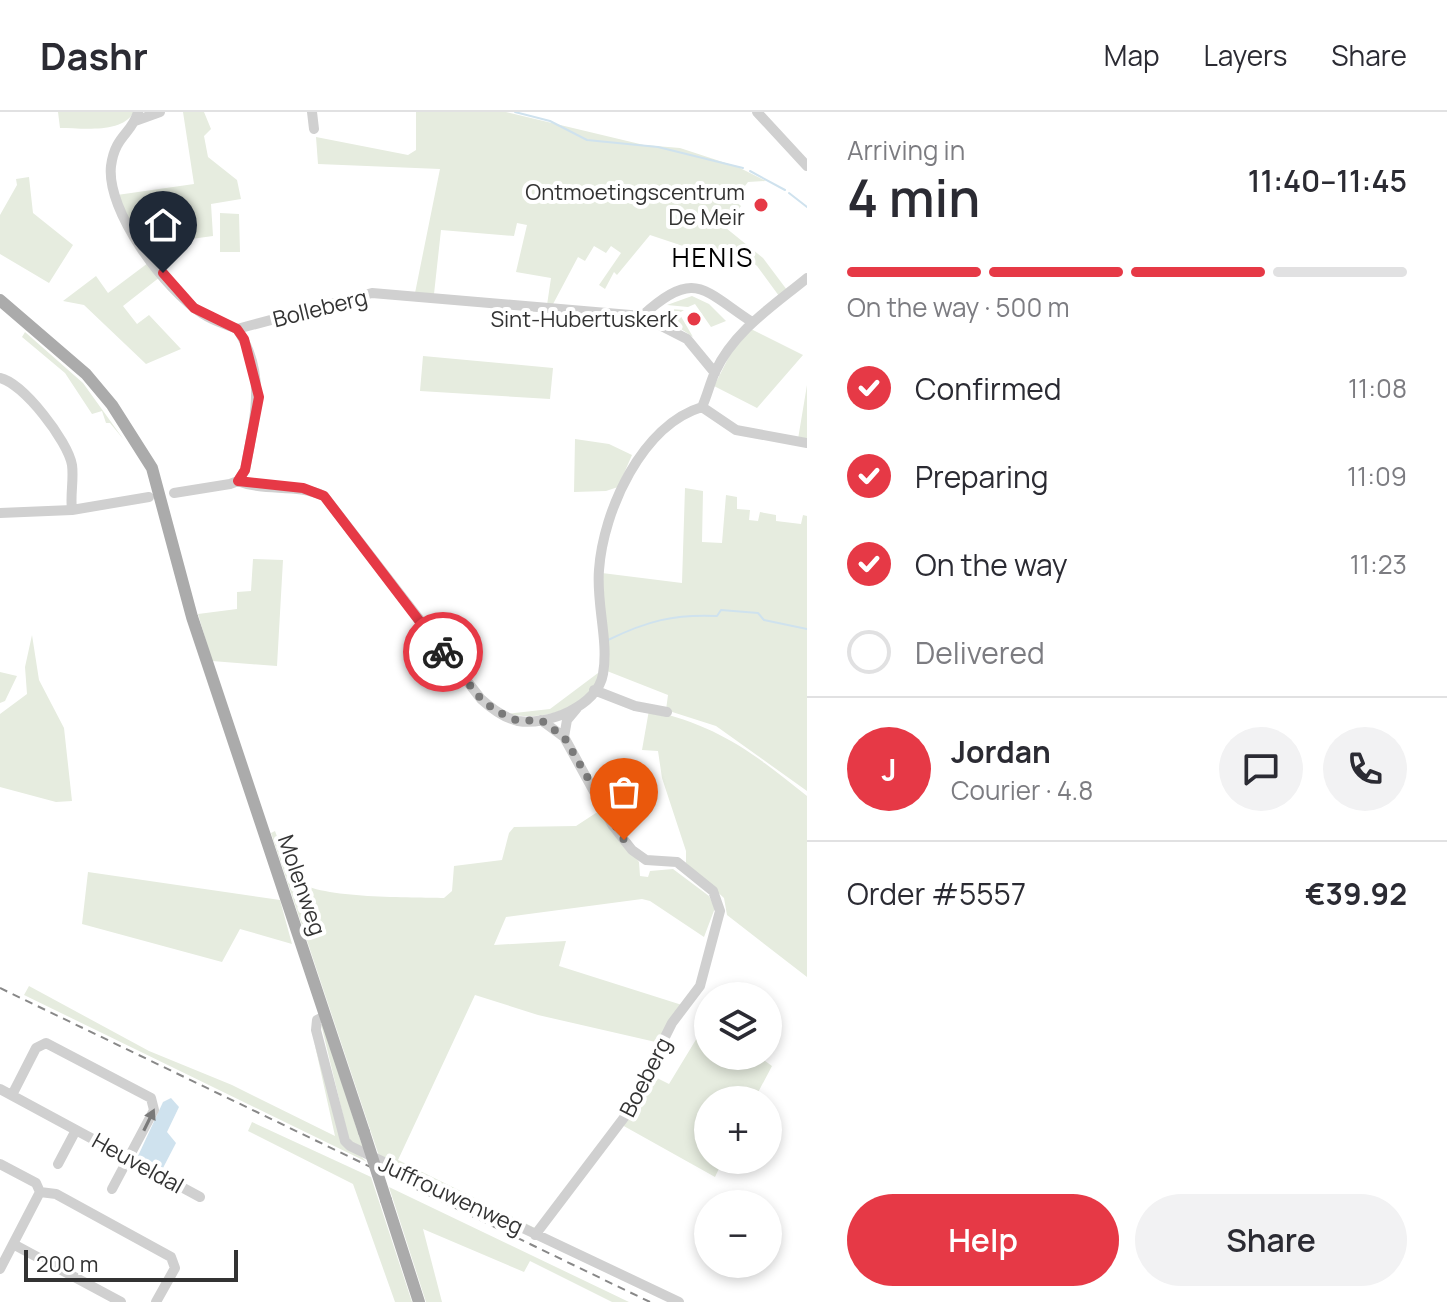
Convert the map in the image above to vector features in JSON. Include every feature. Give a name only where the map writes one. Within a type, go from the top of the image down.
[{"type":"main road","points":[[0,300],[86,374],[134,440],[165,523]]},
{"type":"main road","name":"Molenweg","points":[[134,440],[156,478],[165,523],[216,693],[419,1302]]},
{"type":"street","points":[[160,112],[136,116],[116,145],[111,192],[128,228],[176,289],[204,315],[237,329],[253,367],[259,397],[245,470],[238,481]]},
{"type":"street","points":[[312,112],[314,129]]},
{"type":"street","points":[[757,112],[807,166]]},
{"type":"street","points":[[807,278],[752,322],[715,373],[702,407],[736,430],[807,443]]},
{"type":"street","points":[[642,316],[674,293],[695,286],[707,290],[752,322]]},
{"type":"street","name":"Bolleberg","points":[[237,329],[372,293],[642,316]]},
{"type":"street","points":[[642,316],[658,321],[687,339],[715,373]]},
{"type":"street","points":[[0,378],[10,381],[34,402],[69,458],[72,510]]},
{"type":"street","name":"Boeberg","points":[[564,737],[567,720],[594,690],[604,673],[599,571],[608,517],[629,475],[667,423],[702,407]]},
{"type":"street","name":"Boeberg","points":[[174,493],[238,481],[303,488],[324,496],[481,699],[506,717],[541,720],[577,708]]},
{"type":"street","points":[[0,513],[72,510],[149,497]]},
{"type":"street","points":[[594,690],[635,706],[667,712]]},
{"type":"street","name":"Boeberg","points":[[535,1235],[626,1115],[672,1023],[700,986],[720,911],[713,891],[677,862],[646,860],[632,850],[613,826],[564,737],[541,720]]},
{"type":"street","name":"Juffrouwenweg","points":[[325,1016],[317,1020],[316,1030],[345,1141],[350,1146],[679,1302]]},
{"type":"street","points":[[12,1095],[38,1046],[48,1043],[154,1102],[154,1110],[112,1189]]},
{"type":"street","name":"Heuveldal","points":[[0,1089],[200,1197]]},
{"type":"street","name":"Heuveldal","points":[[58,1164],[76,1130]]},
{"type":"street","points":[[0,1164],[36,1183],[40,1192]]},
{"type":"street","points":[[0,1269],[40,1192]]},
{"type":"street","points":[[40,1192],[56,1194],[171,1257],[175,1268],[156,1302]]},
{"type":"street","points":[[13,1244],[121,1302]]},
{"type":"shaded area","points":[[58,112],[134,112],[120,124],[90,129],[60,128]]},
{"type":"shaded area","points":[[183,112],[204,112],[211,129],[204,136],[208,157],[237,180],[241,199],[211,204],[213,236],[147,245],[130,224],[117,195],[194,184]]},
{"type":"shaded area","points":[[416,112],[506,112],[644,145],[680,148],[738,167],[766,181],[748,182],[734,200],[741,206],[726,228],[763,258],[787,290],[779,296],[757,266],[733,245],[717,262],[707,254],[650,235],[617,275],[614,272],[605,289],[599,285],[621,253],[611,246],[606,253],[594,246],[585,261],[578,257],[552,306],[547,305],[551,278],[516,272],[527,225],[517,223],[514,236],[441,230],[434,294],[415,293],[440,169],[318,164],[316,137],[408,155],[416,150]]},
{"type":"shaded area","points":[[29,177],[33,213],[73,245],[49,283],[0,254],[0,215],[17,185],[16,179]]},
{"type":"shaded area","points":[[220,213],[239,214],[240,252],[220,252]]},
{"type":"shaded area","points":[[148,263],[160,277],[123,306],[137,324],[149,315],[181,349],[146,364],[84,305],[63,301],[96,276],[108,293]]},
{"type":"shaded area","points":[[692,296],[709,304],[726,321],[711,327],[695,304],[688,307],[667,305]]},
{"type":"shaded area","points":[[670,309],[684,310],[679,313],[693,337],[657,313]]},
{"type":"shaded area","points":[[751,329],[803,355],[757,408],[714,386],[731,353]]},
{"type":"shaded area","points":[[25,332],[83,383],[124,440],[110,423],[106,423],[102,411],[92,414],[65,373],[22,337]]},
{"type":"shaded area","points":[[423,356],[553,368],[550,399],[420,391]]},
{"type":"shaded area","points":[[807,385],[807,440],[798,439]]},
{"type":"shaded area","points":[[575,439],[609,444],[632,455],[618,487],[606,491],[574,492]]},
{"type":"shaded area","points":[[685,488],[703,491],[702,542],[722,543],[726,495],[737,497],[737,509],[750,510],[749,520],[758,521],[760,512],[776,515],[776,521],[801,524],[803,515],[807,516],[807,791],[716,726],[666,710],[668,695],[607,671],[602,573],[682,583]]},
{"type":"shaded area","points":[[253,559],[283,560],[277,666],[212,661],[198,614],[237,609],[237,592],[251,591]]},
{"type":"shaded area","points":[[32,635],[39,680],[64,728],[72,801],[56,802],[0,787],[0,714],[27,694],[25,667]]},
{"type":"shaded area","points":[[0,672],[17,676],[5,701],[0,703]]},
{"type":"shaded area","points":[[598,673],[601,675],[593,687],[561,711],[534,716],[506,714],[550,709]]},
{"type":"shaded area","points":[[649,710],[674,716],[734,742],[807,796],[807,977],[727,915],[724,898],[686,863],[686,851],[662,778],[658,751],[642,750]]},
{"type":"shaded area","points":[[599,811],[639,862],[640,876],[648,877],[650,871],[673,869],[709,896],[715,908],[704,937],[650,901],[642,899],[506,917],[494,945],[566,941],[559,966],[682,1005],[660,1043],[538,1015],[475,995],[398,1160],[537,1229],[535,1231],[379,1156],[271,833],[275,831],[294,876],[309,887],[368,896],[444,898],[452,891],[454,866],[502,860],[509,833],[514,827],[576,826]]},
{"type":"shaded area","points":[[88,872],[280,900],[292,944],[240,929],[222,962],[82,924]]},
{"type":"shaded area","points":[[29,986],[149,1051],[232,1085],[335,1136],[314,1041],[341,1138],[367,1162],[24,995]]},
{"type":"shaded area","points":[[323,1025],[363,1148],[350,1144]]},
{"type":"shaded area","points":[[694,1043],[694,1070],[770,1070],[761,1086],[694,1086],[694,1165],[622,1125],[640,1091],[644,1094],[653,1076],[669,1084]]},
{"type":"shaded area","points":[[252,1122],[371,1177],[412,1302],[395,1302],[353,1184],[248,1131]]},
{"type":"shaded area","points":[[389,1187],[629,1302],[612,1302],[530,1261],[524,1272],[423,1229],[442,1302],[426,1302]]},
{"type":"water","points":[[171,1098],[179,1107],[167,1132],[176,1143],[163,1168],[138,1156],[163,1102]]},
{"type":"waterway","points":[[515,112],[550,121],[587,140],[658,147],[743,168]]},
{"type":"waterway","points":[[750,171],[785,190]]},
{"type":"waterway","points":[[789,193],[807,207]]},
{"type":"waterway","points":[[608,640],[661,620],[717,616],[721,610],[758,613],[764,620],[807,629]]},
{"type":"railway","points":[[0,988],[650,1302]]},
{"type":"way so far","points":[[443,652],[481,699],[496,711],[518,721],[541,720],[564,737],[591,789],[624,840]]},
{"type":"place","name":"Ontmoetingscentrum De Meir","points":[[761,205]]},
{"type":"place","name":"Sint-Hubertuskerk","points":[[694,319]]},
{"type":"district","name":"HENIS","points":[[713,257]]},
{"type":"route","points":[[163,273],[194,308],[215,321],[237,329],[244,339],[259,397],[245,470],[238,481],[303,488],[324,496],[363,542],[443,652]]}]
